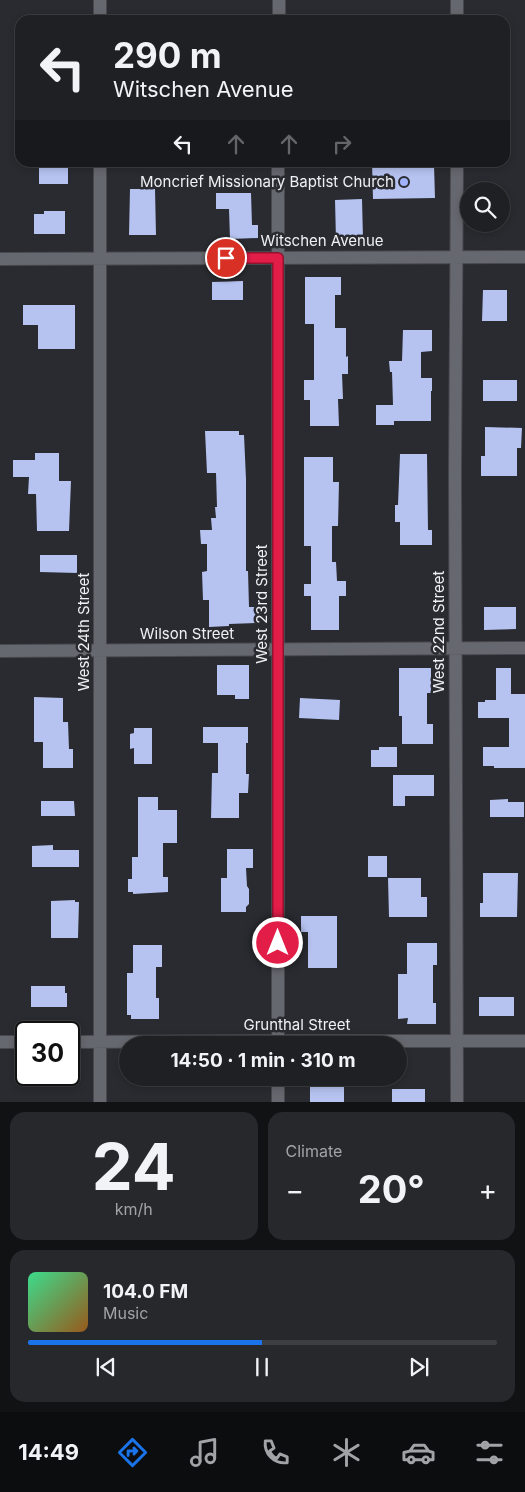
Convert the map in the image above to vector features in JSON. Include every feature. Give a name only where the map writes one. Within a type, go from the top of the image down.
[{"type":"street","points":[[100,0],[100,15]]},
{"type":"street","points":[[279,0],[279,15]]},
{"type":"street","points":[[457,0],[457,15]]},
{"type":"street","name":"West 24th Street","points":[[100,167],[100,1102]]},
{"type":"street","name":"West 23rd Street","points":[[278,167],[278,1036]]},
{"type":"street","name":"West 22nd Street","points":[[457,167],[455,648],[457,1102]]},
{"type":"street","name":"Witschen Avenue","points":[[0,259],[525,257]]},
{"type":"street","name":"Wilson Street","points":[[0,651],[525,648]]},
{"type":"street","name":"Grunthal Street","points":[[407,1042],[525,1041]]},
{"type":"street","points":[[0,1042],[15,1042]]},
{"type":"street","name":"Grunthal Street","points":[[80,1042],[119,1042]]},
{"type":"street","points":[[278,1086],[278,1102]]},
{"type":"building","points":[[39,167],[68,167],[68,184],[39,184]]},
{"type":"building","name":"Moncrief Missionary Baptist Church","points":[[372,167],[434,167],[435,198],[373,199]]},
{"type":"building","points":[[130,189],[155,189],[156,235],[129,235]]},
{"type":"building","points":[[216,193],[251,193],[252,225],[258,225],[258,238],[230,239],[229,209],[216,209]]},
{"type":"building","points":[[362,199],[363,239],[336,240],[335,200]]},
{"type":"building","points":[[44,211],[65,211],[65,234],[34,234],[34,214],[44,214]]},
{"type":"building","points":[[305,277],[341,277],[341,295],[335,295],[335,328],[346,328],[348,374],[342,374],[343,399],[338,399],[339,426],[310,426],[310,400],[304,400],[304,380],[314,380],[314,324],[305,324]]},
{"type":"building","points":[[243,281],[243,300],[212,300],[212,282]]},
{"type":"building","points":[[483,290],[507,290],[507,321],[482,321]]},
{"type":"building","points":[[23,305],[75,305],[75,349],[38,349],[38,325],[23,325]]},
{"type":"building","points":[[403,330],[432,330],[432,351],[421,352],[421,378],[432,378],[431,421],[394,421],[394,425],[376,425],[376,405],[393,405],[392,372],[390,372],[389,361],[402,361]]},
{"type":"building","points":[[483,380],[517,380],[517,401],[483,401]]},
{"type":"building","points":[[485,427],[522,428],[521,448],[517,448],[517,476],[481,476],[481,456],[485,456]]},
{"type":"building","points":[[205,431],[239,431],[239,435],[244,435],[246,571],[248,571],[249,607],[259,607],[259,623],[209,627],[209,600],[203,600],[202,572],[207,571],[207,544],[201,544],[200,530],[212,530],[211,518],[216,518],[215,507],[217,507],[216,473],[207,473]]},
{"type":"building","points":[[35,453],[59,453],[59,481],[71,481],[69,531],[37,531],[36,494],[28,494],[29,477],[13,477],[13,460],[35,460]]},
{"type":"building","points":[[400,454],[427,454],[428,530],[432,530],[432,545],[400,545],[400,522],[395,522],[395,505],[398,505]]},
{"type":"building","points":[[304,457],[333,457],[333,482],[339,482],[338,526],[332,526],[332,562],[336,562],[337,581],[346,581],[346,596],[339,596],[339,630],[311,630],[311,596],[304,596],[304,584],[311,584],[311,546],[304,546]]},
{"type":"building","points":[[40,555],[77,555],[77,573],[40,572]]},
{"type":"building","points":[[484,607],[516,607],[516,629],[484,630]]},
{"type":"building","points":[[217,665],[249,665],[249,699],[235,699],[235,695],[217,695]]},
{"type":"building","points":[[399,668],[431,668],[431,693],[427,693],[427,724],[433,724],[433,744],[402,744],[402,716],[399,716]]},
{"type":"building","points":[[496,668],[511,668],[511,694],[525,694],[525,768],[483,766],[483,747],[509,747],[509,718],[478,718],[478,702],[496,700]]},
{"type":"building","points":[[34,697],[63,698],[63,722],[68,722],[69,749],[73,749],[73,768],[43,768],[43,742],[34,742]]},
{"type":"building","points":[[300,698],[340,700],[339,720],[299,718]]},
{"type":"building","points":[[203,727],[248,727],[246,774],[249,774],[248,793],[239,793],[239,818],[211,818],[212,773],[218,773],[218,743],[203,743]]},
{"type":"building","points":[[134,728],[152,728],[152,764],[134,764],[134,748],[130,749],[130,734],[134,733]]},
{"type":"building","points":[[379,747],[397,747],[397,767],[371,767],[371,750],[379,750]]},
{"type":"building","points":[[393,775],[434,775],[434,796],[405,796],[405,806],[393,806]]},
{"type":"building","points":[[138,797],[158,797],[158,810],[177,810],[177,843],[163,843],[163,877],[168,877],[168,892],[133,894],[133,892],[128,892],[128,879],[132,879],[132,857],[138,857]]},
{"type":"building","points":[[508,799],[508,802],[524,802],[524,817],[490,817],[490,800]]},
{"type":"building","points":[[41,801],[74,801],[75,816],[41,816]]},
{"type":"building","points":[[53,845],[53,850],[79,850],[79,867],[32,867],[32,846]]},
{"type":"building","points":[[227,849],[253,849],[253,868],[246,868],[249,904],[246,907],[246,912],[221,912],[221,878],[227,878]]},
{"type":"building","points":[[368,856],[387,856],[387,877],[368,877]]},
{"type":"building","points":[[483,873],[518,873],[517,917],[480,917],[480,903],[483,903]]},
{"type":"building","points":[[388,878],[421,878],[421,897],[427,897],[427,917],[389,917]]},
{"type":"building","points":[[75,900],[75,902],[79,902],[78,938],[51,938],[51,901]]},
{"type":"building","points":[[301,916],[337,916],[337,968],[308,968],[308,932],[301,932]]},
{"type":"building","points":[[407,943],[437,943],[437,965],[433,965],[433,1003],[436,1003],[436,1024],[407,1024],[408,1018],[398,1019],[398,974],[407,974]]},
{"type":"building","points":[[133,945],[162,945],[162,967],[156,967],[156,998],[159,998],[159,1019],[131,1019],[131,1015],[127,1015],[127,973],[133,973]]},
{"type":"building","points":[[31,986],[65,986],[67,1007],[31,1007]]},
{"type":"building","points":[[479,997],[514,997],[514,1016],[479,1016]]},
{"type":"building","points":[[344,1086],[344,1102],[310,1102],[310,1087]]},
{"type":"building","points":[[392,1089],[425,1089],[425,1102],[392,1102]]},
{"type":"place","name":"Moncrief Missionary Baptist Church","points":[[404,182]]},
{"type":"route","points":[[226,258],[278,258],[278,943]]}]
